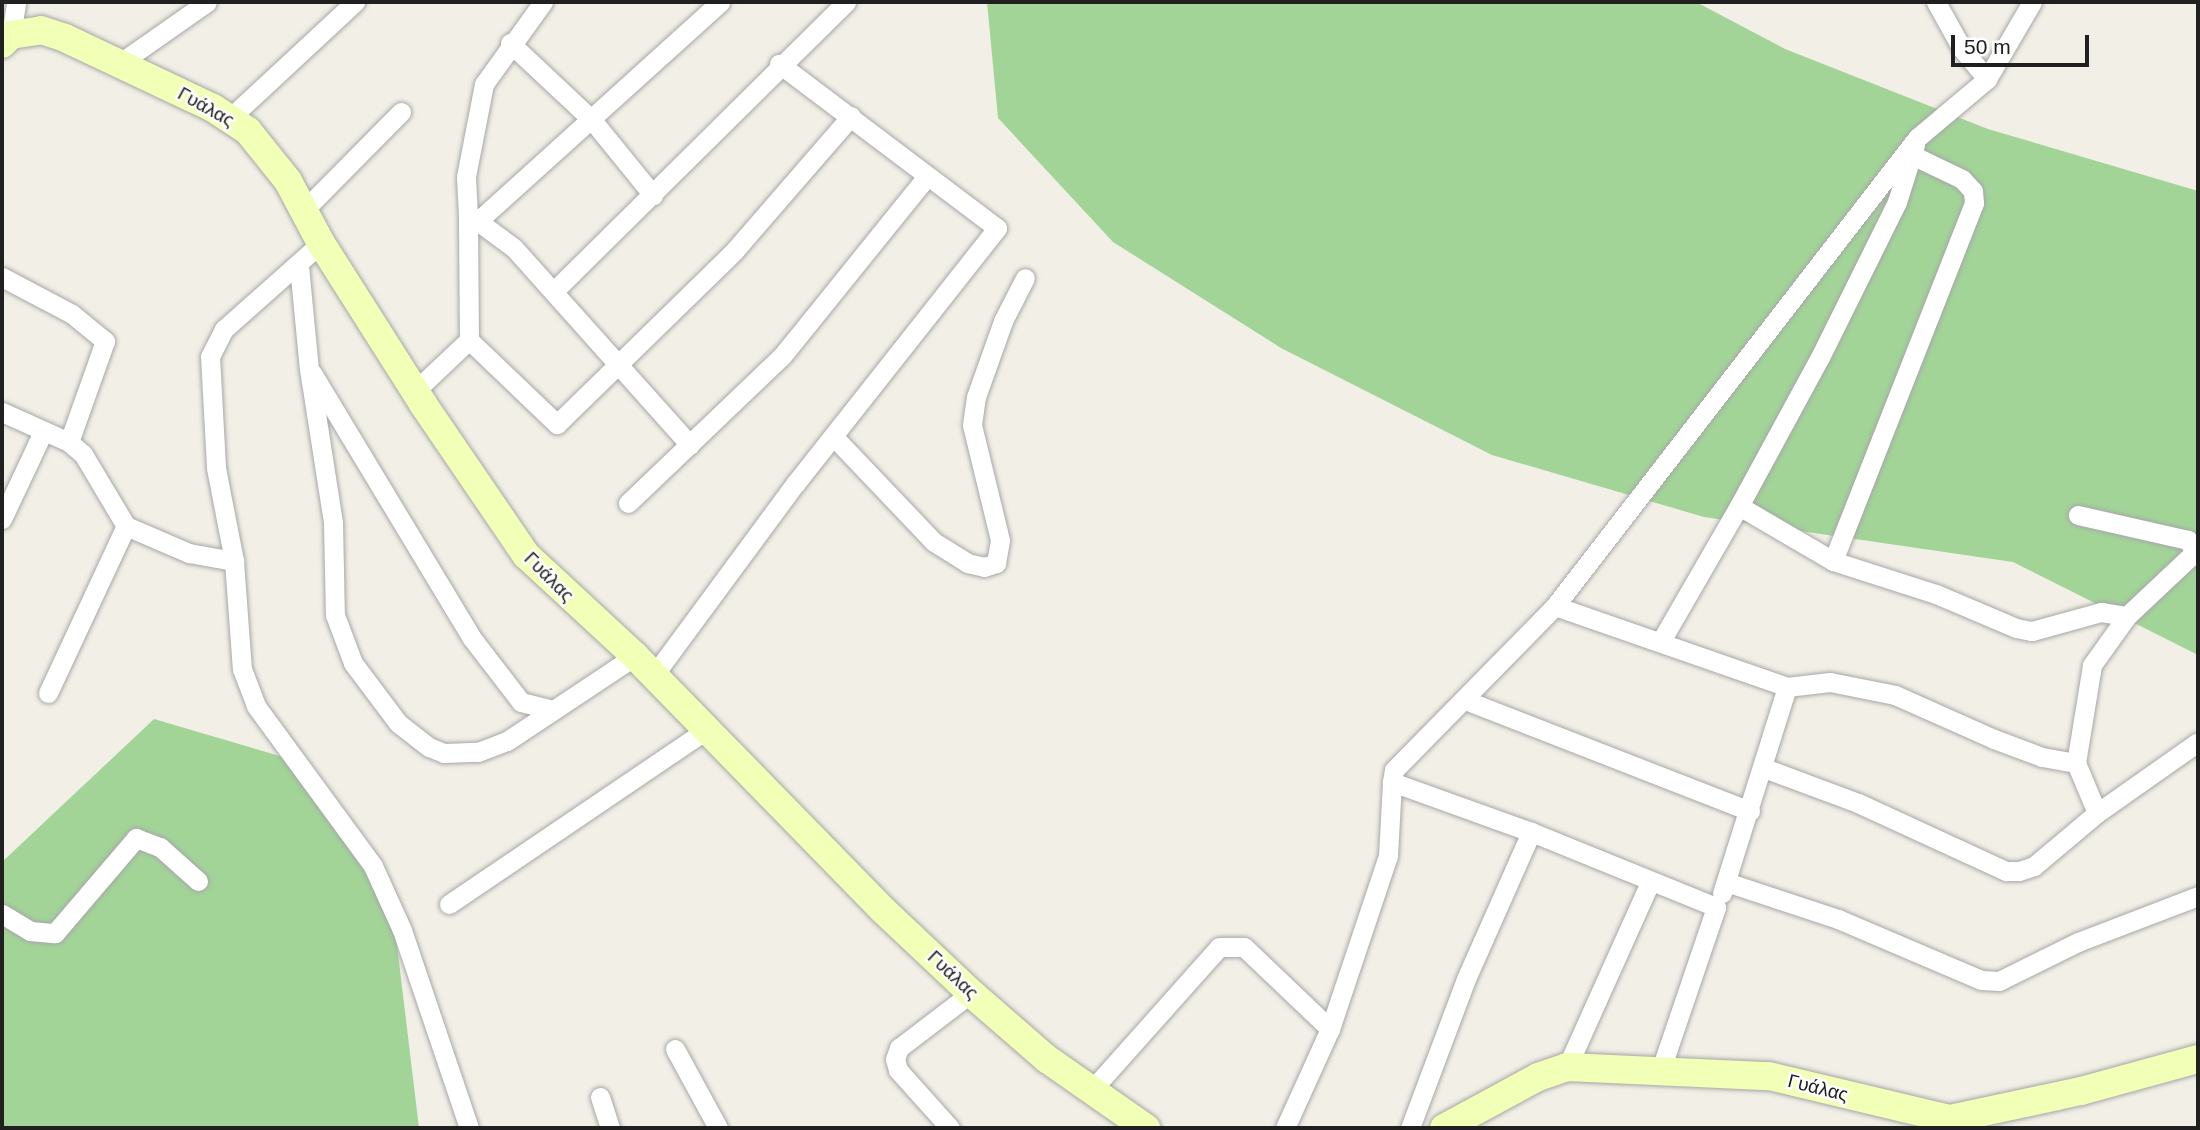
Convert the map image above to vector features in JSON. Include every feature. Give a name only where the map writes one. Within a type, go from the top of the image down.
[{"type":"street","points":[[6,39],[16,2]]},
{"type":"street","points":[[120,63],[208,2]]},
{"type":"street","points":[[230,117],[355,2]]},
{"type":"street","points":[[415,391],[469,340],[474,217],[466,177],[484,84],[510,43],[543,2]]},
{"type":"street","points":[[474,217],[592,120],[720,2]]},
{"type":"street","points":[[554,291],[653,195],[779,64],[846,2]]},
{"type":"street","points":[[1936,2],[1962,49],[1987,79]]},
{"type":"street","points":[[1285,1128],[1330,1028],[1388,856],[1394,769],[1555,606],[1915,147],[1987,79],[2032,2]]},
{"type":"street","name":"Γυάλας","points":[[6,39],[41,30],[120,63],[230,117],[247,131],[288,181],[321,243],[415,391],[526,555],[645,665],[884,911],[971,993],[1090,1092],[1146,1128]]},
{"type":"street","points":[[510,43],[592,120],[653,195]]},
{"type":"street","points":[[299,266],[309,369],[333,523],[335,615],[353,663],[398,723],[429,747],[444,753],[478,752],[507,741],[552,710],[645,665],[833,436],[997,228],[779,64]]},
{"type":"street","points":[[304,210],[401,113]]},
{"type":"street","points":[[469,340],[557,424],[736,250],[851,116]]},
{"type":"street","points":[[1661,641],[1739,506],[1820,357],[1897,202],[1915,147]]},
{"type":"street","points":[[1833,561],[1974,204],[1973,191],[1962,179],[1915,147]]},
{"type":"street","points":[[628,503],[782,356],[927,176]]},
{"type":"street","points":[[474,217],[514,248],[691,445]]},
{"type":"street","points":[[321,243],[299,266],[224,329],[211,356],[216,468],[233,561],[242,669],[256,706],[373,866],[402,930],[470,1128]]},
{"type":"street","points":[[2,277],[72,314],[105,341],[69,442]]},
{"type":"street","points":[[833,436],[934,542],[967,563],[984,567],[996,563],[1000,540],[972,425],[976,397],[1003,321],[1025,278]]},
{"type":"street","points":[[309,369],[471,637],[522,702],[552,710]]},
{"type":"street","points":[[2,412],[69,442],[89,461],[126,526],[189,553],[233,561]]},
{"type":"street","points":[[2,519],[43,432]]},
{"type":"street","points":[[1739,506],[1833,561],[2032,631],[2101,612],[2127,616]]},
{"type":"street","points":[[2078,515],[2188,540],[2194,546],[2191,560],[2127,616],[2092,665],[2076,763],[2097,813]]},
{"type":"street","points":[[48,693],[126,526]]},
{"type":"street","points":[[1555,606],[1787,687],[1830,682],[1895,695],[2018,748],[2076,763]]},
{"type":"street","points":[[1661,1069],[1764,768],[1787,687]]},
{"type":"street","points":[[1465,700],[1750,810]]},
{"type":"street","points":[[449,904],[707,729]]},
{"type":"street","points":[[1764,768],[1858,803],[2006,870],[2034,866],[2097,813],[2198,742]]},
{"type":"street","points":[[1392,782],[1531,832],[1716,907]]},
{"type":"street","points":[[1410,1128],[1466,979],[1531,832]]},
{"type":"street","points":[[2,914],[30,931],[55,933],[136,838],[160,847],[198,881]]},
{"type":"street","points":[[1567,1067],[1650,881]]},
{"type":"street","points":[[1726,882],[1838,919],[1981,980],[1999,981],[2090,937],[2198,896]]},
{"type":"street","points":[[1090,1092],[1219,947],[1244,947],[1330,1028]]},
{"type":"street","points":[[950,1128],[898,1070],[895,1059],[899,1048],[971,993]]},
{"type":"street","points":[[675,1049],[718,1128]]},
{"type":"street","name":"Γυάλας","points":[[1444,1128],[1538,1077],[1567,1067],[1661,1069],[1769,1076],[1950,1119],[2081,1091],[2198,1059]]},
{"type":"street","points":[[600,1097],[610,1128]]},
{"type":"green space","points":[[987,2],[1696,2],[1785,49],[1988,129],[2198,191],[2198,655],[2013,562],[1704,517],[1492,455],[1281,348],[1113,242],[998,118]]},
{"type":"green space","points":[[154,719],[293,760],[393,912],[419,1128],[2,1128],[2,862]]}]
